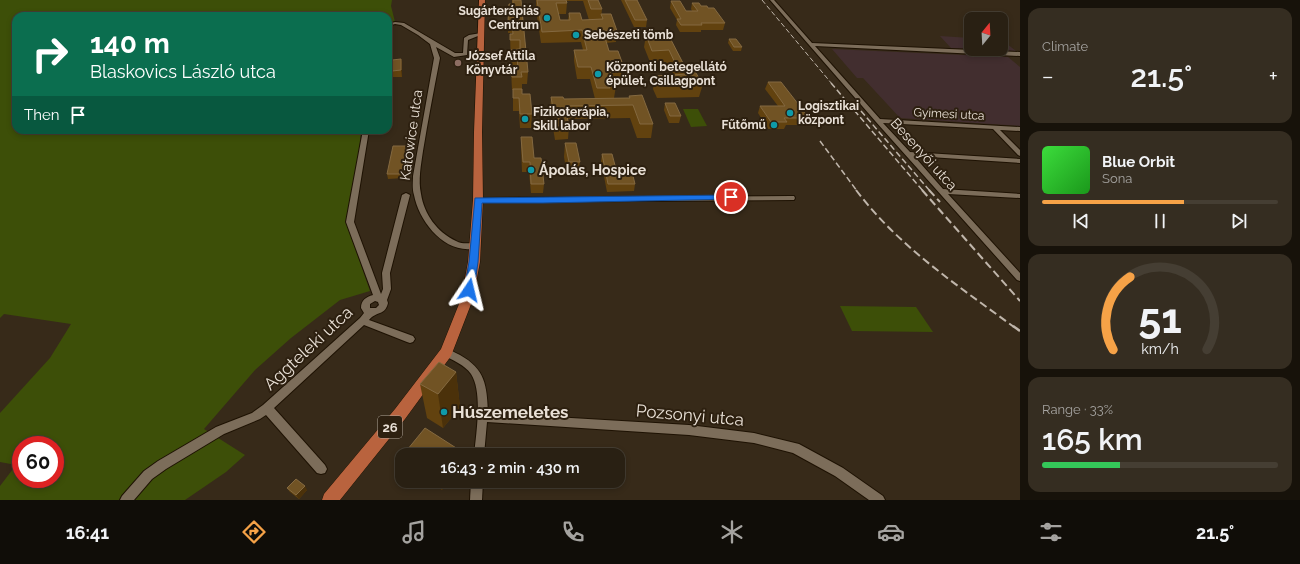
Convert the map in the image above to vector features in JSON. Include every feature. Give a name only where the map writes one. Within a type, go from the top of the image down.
[{"type":"main road","name":"26","points":[[330,500],[400,414],[446,352],[467,299],[471,282],[478,200],[482,0]]},
{"type":"street","name":"Besenyői utca","points":[[772,0],[878,121],[1020,278]]},
{"type":"street","points":[[392,24],[402,24],[454,55],[465,54],[466,39],[471,36],[481,34]]},
{"type":"street","name":"Katowice utca","points":[[432,43],[436,58],[418,161],[417,193],[420,204],[432,228],[457,246],[474,246]]},
{"type":"street","points":[[811,44],[1020,54]]},
{"type":"street","points":[[435,52],[439,50],[445,51]]},
{"type":"street","name":"Gyimesi utca","points":[[878,121],[1020,129]]},
{"type":"street","points":[[995,128],[1020,154]]},
{"type":"street","points":[[365,134],[350,222],[380,299]]},
{"type":"street","points":[[908,154],[1020,161]]},
{"type":"street","points":[[920,155],[920,168]]},
{"type":"street","points":[[941,191],[1020,196]]},
{"type":"street","name":"Katowice utca","points":[[380,299],[387,289],[386,273],[406,195]]},
{"type":"street","points":[[478,200],[791,198]]},
{"type":"street","name":"Aggteleki utca","points":[[126,500],[148,475],[162,465],[220,430],[242,422],[267,408],[363,321],[371,311],[366,310],[365,303],[372,298],[380,299]]},
{"type":"street","points":[[363,321],[410,339]]},
{"type":"street","points":[[446,352],[461,361],[476,373],[481,388],[482,417],[480,448]]},
{"type":"street","points":[[267,408],[321,469]]},
{"type":"street","name":"Pozsonyi utca","points":[[482,417],[689,430],[754,438],[795,448],[839,472],[879,500]]},
{"type":"street","points":[[476,500],[477,488]]},
{"type":"shaded area","points":[[940,36],[964,38],[964,49],[951,48]]},
{"type":"shaded area","points":[[1008,45],[1016,51],[1008,51]]},
{"type":"shaded area","points":[[832,49],[1008,57],[1020,67],[1020,126],[900,118],[863,78],[857,78]]},
{"type":"green space","points":[[0,0],[392,0],[391,6],[395,22],[392,22],[392,12],[12,12],[12,134],[361,134],[352,239],[370,291],[340,300],[291,338],[255,370],[204,429],[245,455],[226,472],[185,500],[0,500],[0,486],[12,470],[12,488],[64,488],[64,436],[12,436],[12,464],[0,462],[0,413],[50,358],[71,324],[4,314],[0,318]]},
{"type":"green space","points":[[683,109],[698,109],[707,126],[691,127]]},
{"type":"green space","points":[[840,306],[916,307],[933,332],[852,331]]},
{"type":"building","points":[[513,0],[521,0],[528,72],[521,72],[522,77],[512,77],[511,70],[518,70],[517,56],[511,56],[510,50],[520,49],[520,40],[510,40],[510,34],[513,34],[512,21],[508,21],[509,4],[513,4]]},
{"type":"building","points":[[537,0],[566,0],[567,3],[556,3],[560,20],[570,20],[569,13],[580,13],[582,20],[603,19],[601,14],[611,14],[617,31],[603,31],[609,51],[618,51],[623,65],[609,65],[616,86],[609,86],[610,88],[597,88],[591,67],[578,67],[574,50],[587,50],[582,30],[542,32]]},
{"type":"building","points":[[588,0],[598,0],[602,9],[591,9]]},
{"type":"building","points":[[625,0],[637,0],[647,20],[635,20]]},
{"type":"building","points":[[671,1],[680,1],[686,11],[698,11],[692,3],[699,3],[701,6],[714,8],[725,23],[681,25],[677,19],[681,19]]},
{"type":"building","points":[[668,34],[684,65],[676,65],[669,50],[652,51],[646,35]]},
{"type":"building","points":[[729,39],[736,39],[742,47],[734,47]]},
{"type":"building","points":[[401,59],[401,70],[392,71],[392,60]]},
{"type":"building","points":[[682,67],[690,67],[694,70],[703,84],[660,85],[655,76],[687,74]]},
{"type":"building","points":[[768,82],[781,82],[809,118],[784,118],[787,122],[771,122],[760,106],[785,106]]},
{"type":"building","points":[[513,89],[522,89],[522,94],[530,94],[532,114],[520,114],[519,98],[513,98]]},
{"type":"building","points":[[642,95],[653,124],[640,124],[633,105],[565,106],[569,126],[556,126],[551,97],[563,97],[564,99],[630,98],[629,96]]},
{"type":"building","points":[[665,103],[675,103],[681,116],[670,116]]},
{"type":"building","name":"Ápolás, Hospice","points":[[521,137],[532,137],[534,158],[541,158],[544,184],[531,184],[530,162],[523,162]]},
{"type":"building","points":[[565,143],[576,143],[580,162],[569,162]]},
{"type":"building","points":[[393,146],[408,146],[404,174],[387,174]]},
{"type":"building","points":[[602,154],[612,154],[617,173],[632,172],[635,184],[608,184]]},
{"type":"building","points":[[439,362],[456,372],[438,394],[420,384]]},
{"type":"building","points":[[425,428],[456,448],[409,448]]},
{"type":"building","points":[[296,479],[305,486],[296,495],[287,488]]},
{"type":"railway","points":[[762,0],[832,84]]},
{"type":"railway","points":[[831,83],[923,191]]},
{"type":"railway","points":[[861,111],[930,191]]},
{"type":"railway","points":[[820,141],[857,191]]},
{"type":"railway","points":[[856,190],[873,211],[910,247],[950,280],[1014,327]]},
{"type":"railway","points":[[922,190],[1020,301]]},
{"type":"railway","points":[[929,190],[940,202]]},
{"type":"railway","points":[[1013,326],[1020,331]]},
{"type":"place","name":"Sugárterápiás Centrum","points":[[547,18]]},
{"type":"place","name":"Sebészeti tömb","points":[[576,35]]},
{"type":"place","name":"József Attila Könyvtár","points":[[458,63]]},
{"type":"place","name":"Központi betegellátó épület, Csillagpont","points":[[598,74]]},
{"type":"place","name":"Logisztikai központ","points":[[790,113]]},
{"type":"place","name":"Fizikoterápia, Skill labor","points":[[525,119]]},
{"type":"place","name":"Fűtőmű","points":[[774,125]]},
{"type":"place","name":"Ápolás, Hospice","points":[[531,170]]},
{"type":"place","name":"Húszemeletes","points":[[444,412]]},
{"type":"route","points":[[469,290],[474,262],[478,200],[731,197]]}]
